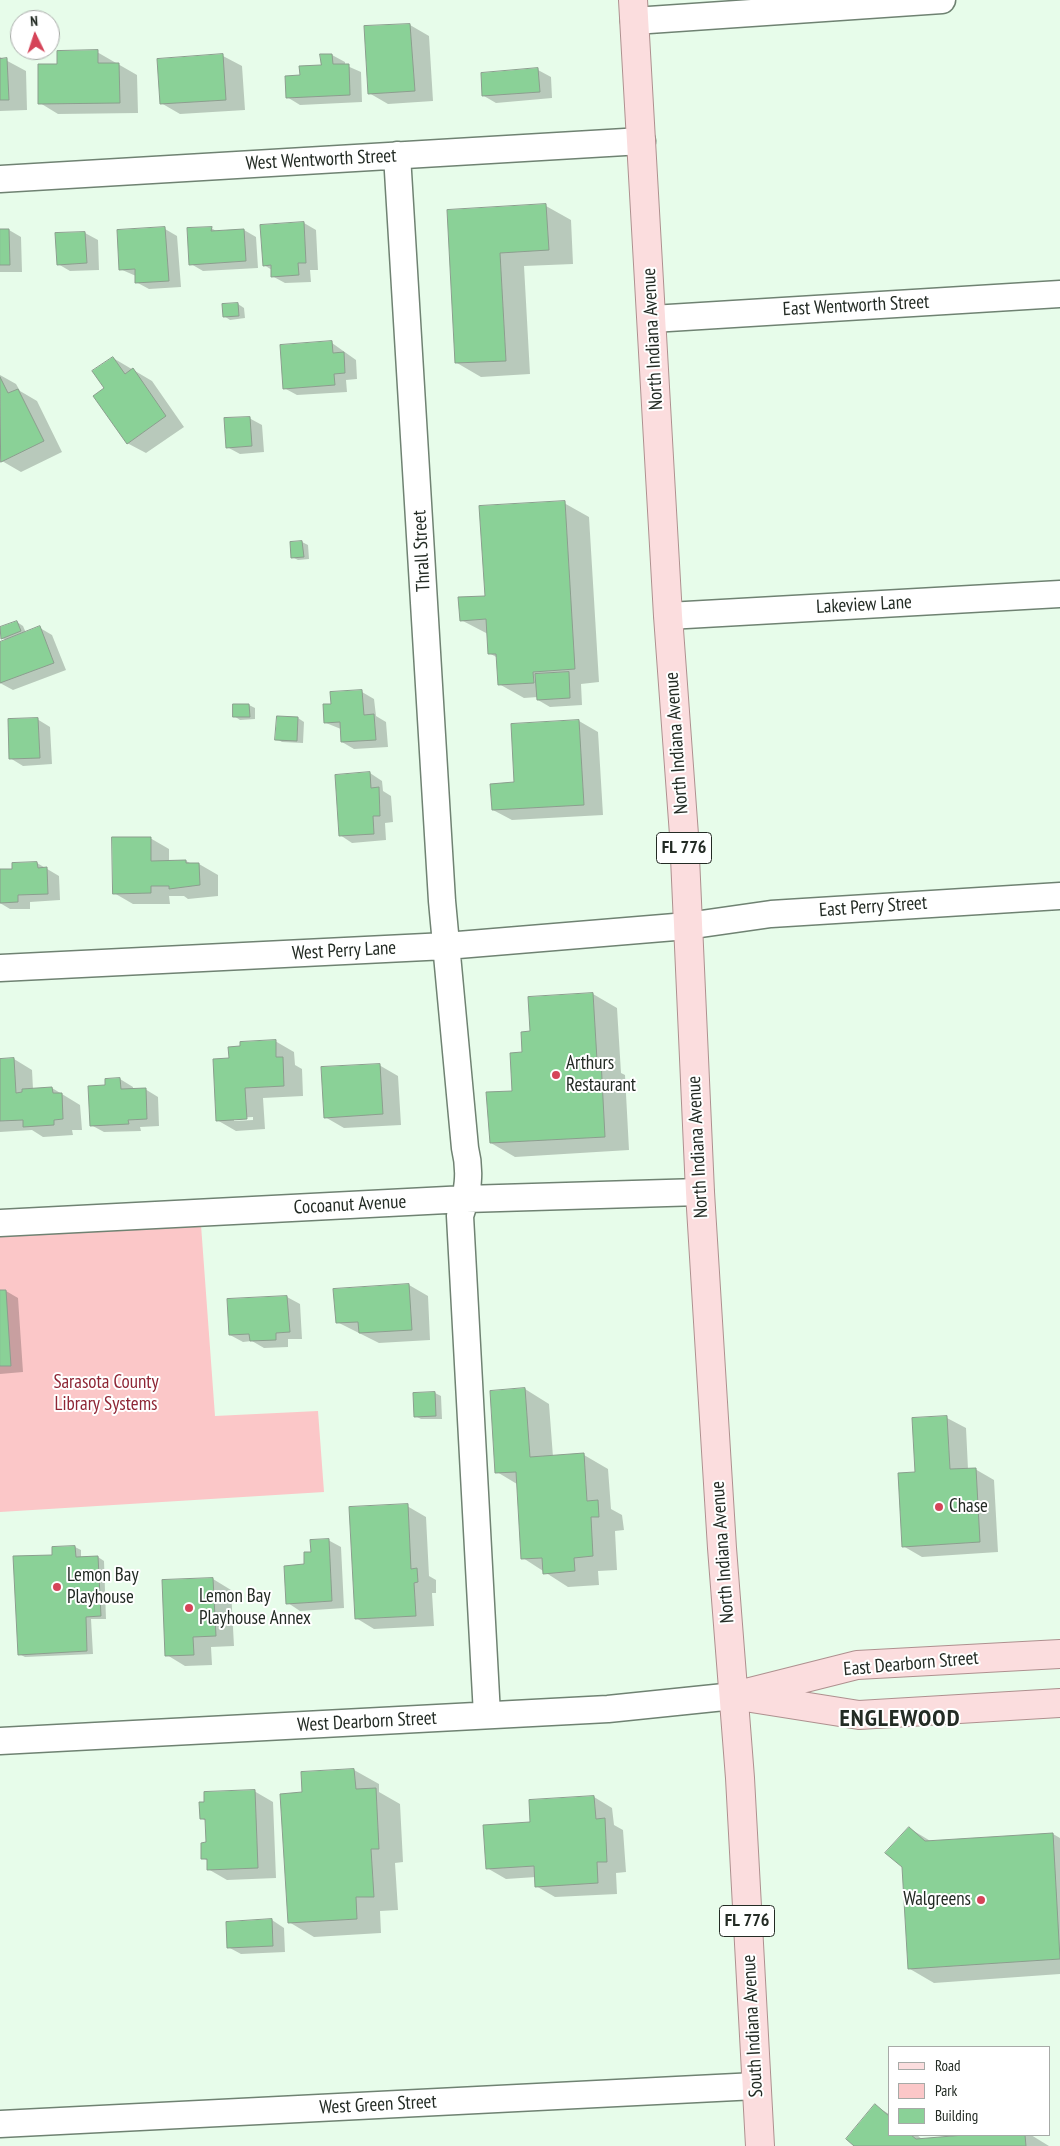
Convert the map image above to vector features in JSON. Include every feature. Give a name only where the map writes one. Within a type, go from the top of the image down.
[{"type":"main road","name":"North Indiana Avenue","points":[[633,10],[668,616],[684,835],[700,1192],[722,1548],[734,1696]]},
{"type":"main road","name":"East Dearborn Street","points":[[734,1696],[856,1665],[1060,1654]]},
{"type":"main road","points":[[734,1696],[859,1716],[1060,1703]]},
{"type":"main road","name":"South Indiana Avenue","points":[[734,1696],[760,2146]]},
{"type":"street","points":[[633,10],[942,0]]},
{"type":"street","name":"West Wentworth Street","points":[[0,179],[642,142]]},
{"type":"street","name":"Thrall Street","points":[[397,155],[446,946],[466,1148],[470,1167],[466,1199],[460,1216],[487,1715]]},
{"type":"street","name":"East Wentworth Street","points":[[652,319],[1060,294]]},
{"type":"street","name":"Lakeview Lane","points":[[668,616],[1060,594]]},
{"type":"street","name":"East Perry Street","points":[[687,926],[771,914],[1060,896]]},
{"type":"street","name":"West Perry Lane","points":[[0,968],[446,946],[687,926]]},
{"type":"street","name":"Cocoanut Avenue","points":[[0,1223],[466,1199],[700,1192]]},
{"type":"street","name":"West Dearborn Street","points":[[0,1741],[608,1709],[734,1696]]},
{"type":"street","name":"West Green Street","points":[[0,2124],[756,2086]]},
{"type":"green space","name":"Sarasota County Library Systems","points":[[201,1225],[215,1416],[318,1411],[324,1492],[0,1512],[0,1234]]},
{"type":"building","points":[[410,24],[415,91],[368,94],[364,26]]},
{"type":"building","points":[[98,50],[98,63],[119,63],[120,103],[38,104],[38,64],[57,64],[57,60],[60,60],[60,51]]},
{"type":"building","points":[[223,54],[226,100],[160,104],[157,59]]},
{"type":"building","points":[[320,54],[332,54],[333,64],[349,64],[350,95],[286,98],[285,76],[300,75],[299,66],[321,65]]},
{"type":"building","points":[[7,58],[9,100],[0,100],[0,59]]},
{"type":"building","points":[[538,68],[540,92],[482,96],[481,73]]},
{"type":"building","points":[[546,204],[549,250],[500,253],[506,361],[455,363],[447,210]]},
{"type":"building","points":[[304,222],[306,263],[298,263],[299,275],[271,277],[271,265],[263,266],[260,225]]},
{"type":"building","points":[[165,227],[169,281],[135,283],[135,269],[119,270],[117,230]]},
{"type":"building","points":[[212,227],[211,231],[244,229],[246,261],[189,265],[187,228]]},
{"type":"building","points":[[0,229],[9,229],[10,265],[0,265]]},
{"type":"building","points":[[85,232],[87,263],[57,265],[55,233]]},
{"type":"building","points":[[238,303],[239,316],[223,317],[222,304]]},
{"type":"building","points":[[332,341],[333,353],[344,352],[345,373],[334,374],[335,385],[283,389],[280,345]]},
{"type":"building","points":[[113,357],[125,374],[133,368],[166,416],[127,444],[93,396],[104,388],[92,371]]},
{"type":"building","points":[[0,377],[8,393],[18,389],[44,441],[1,462]]},
{"type":"building","points":[[250,417],[252,446],[226,448],[224,418]]},
{"type":"building","points":[[565,501],[575,669],[533,672],[534,683],[498,685],[496,654],[488,654],[486,619],[460,621],[458,597],[485,596],[479,506]]},
{"type":"building","points":[[302,541],[304,557],[291,558],[290,542]]},
{"type":"building","points":[[17,621],[21,631],[1,639],[0,627]]},
{"type":"building","points":[[40,626],[54,663],[0,683],[0,642]]},
{"type":"building","points":[[569,672],[570,698],[537,700],[535,674]]},
{"type":"building","points":[[362,690],[364,715],[374,714],[376,740],[341,742],[340,722],[324,723],[323,704],[331,704],[330,692]]},
{"type":"building","points":[[233,704],[249,704],[250,717],[233,717]]},
{"type":"building","points":[[277,716],[298,717],[297,741],[275,740]]},
{"type":"building","points":[[38,718],[40,758],[9,759],[8,719]]},
{"type":"building","points":[[579,720],[584,805],[492,810],[490,784],[514,782],[511,724]]},
{"type":"building","points":[[370,772],[371,788],[379,787],[380,816],[373,816],[374,834],[339,836],[335,775]]},
{"type":"building","points":[[112,837],[151,837],[151,861],[186,860],[186,863],[199,863],[200,885],[169,889],[169,886],[151,886],[151,893],[113,894]]},
{"type":"building","points":[[37,862],[38,868],[47,867],[48,894],[18,895],[18,902],[0,903],[0,869],[12,869],[12,863]]},
{"type":"building","name":"Arthurs Restaurant","points":[[593,993],[597,1060],[601,1060],[605,1137],[490,1143],[486,1092],[512,1091],[510,1053],[522,1052],[521,1032],[530,1031],[528,997]]},
{"type":"building","points":[[276,1040],[276,1057],[283,1057],[284,1086],[245,1088],[247,1119],[216,1121],[213,1059],[229,1058],[228,1047],[240,1046],[240,1042]]},
{"type":"building","points":[[14,1058],[16,1093],[22,1092],[22,1089],[52,1087],[53,1093],[62,1093],[63,1119],[54,1120],[54,1125],[23,1127],[23,1120],[0,1121],[0,1059]]},
{"type":"building","points":[[380,1064],[383,1114],[324,1118],[321,1067]]},
{"type":"building","points":[[120,1078],[121,1089],[146,1088],[147,1119],[128,1120],[129,1124],[90,1126],[88,1086],[105,1085],[105,1079]]},
{"type":"building","points":[[409,1284],[412,1330],[359,1333],[358,1322],[336,1323],[333,1289]]},
{"type":"building","points":[[0,1290],[6,1290],[11,1366],[0,1366]]},
{"type":"building","points":[[287,1296],[290,1332],[276,1333],[276,1340],[250,1341],[249,1334],[229,1335],[227,1299]]},
{"type":"building","points":[[525,1388],[530,1457],[584,1453],[587,1501],[598,1500],[599,1517],[591,1517],[593,1556],[574,1558],[575,1571],[543,1574],[542,1558],[521,1559],[516,1472],[495,1473],[490,1391]]},
{"type":"building","points":[[435,1392],[436,1416],[414,1417],[413,1393]]},
{"type":"building","name":"Chase","points":[[947,1416],[950,1469],[976,1468],[980,1542],[902,1547],[898,1473],[915,1472],[912,1418]]},
{"type":"building","points":[[408,1504],[411,1569],[417,1568],[418,1582],[414,1583],[416,1616],[355,1619],[349,1507]]},
{"type":"building","points":[[329,1539],[332,1601],[286,1604],[284,1566],[304,1564],[304,1552],[311,1552],[310,1540]]},
{"type":"building","name":"Lemon Bay Playhouse","points":[[75,1546],[76,1557],[98,1556],[101,1616],[86,1617],[87,1651],[18,1655],[13,1556],[52,1555],[52,1547]]},
{"type":"building","name":"Lemon Bay Playhouse Annex","points":[[213,1578],[216,1636],[193,1637],[194,1655],[165,1656],[162,1580]]},
{"type":"building","points":[[354,1769],[356,1789],[376,1788],[379,1849],[371,1849],[374,1897],[356,1897],[357,1919],[288,1923],[280,1794],[302,1792],[301,1772]]},
{"type":"building","points":[[255,1790],[258,1868],[207,1870],[207,1859],[201,1859],[201,1843],[206,1842],[205,1819],[200,1819],[199,1802],[204,1802],[204,1792]]},
{"type":"building","points":[[594,1796],[596,1819],[605,1818],[607,1862],[597,1862],[598,1883],[535,1887],[534,1866],[486,1869],[483,1825],[530,1822],[529,1800]]},
{"type":"building","name":"Walgreens","points":[[909,1827],[925,1841],[1053,1833],[1060,1959],[908,1969],[902,1867],[885,1853]]},
{"type":"building","points":[[272,1919],[273,1946],[227,1948],[226,1922]]},
{"type":"building","points":[[875,2104],[888,2115],[888,2136],[912,2136],[916,2139],[952,2136],[1025,2136],[1026,2146],[854,2146],[846,2139]]},
{"type":"place","name":"Arthurs Restaurant","points":[[556,1075]]},
{"type":"place","name":"Chase","points":[[939,1507]]},
{"type":"place","name":"Lemon Bay Playhouse","points":[[57,1587]]},
{"type":"place","name":"Lemon Bay Playhouse Annex","points":[[189,1608]]},
{"type":"place","name":"Walgreens","points":[[981,1900]]},
{"type":"district","name":"ENGLEWOOD","points":[[900,1719]]}]
